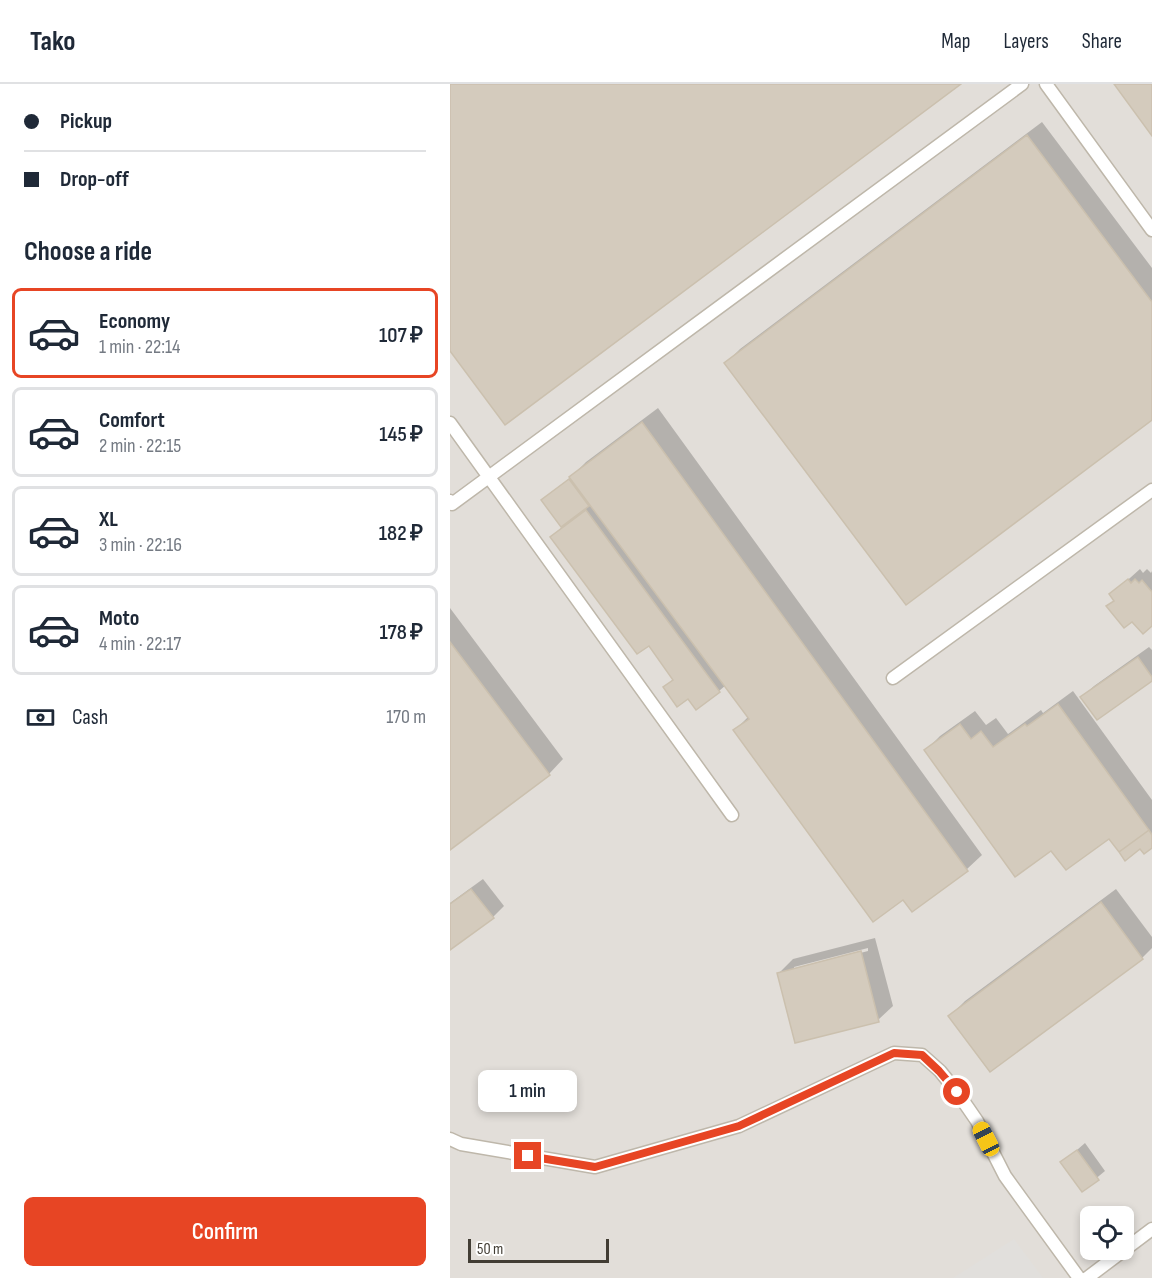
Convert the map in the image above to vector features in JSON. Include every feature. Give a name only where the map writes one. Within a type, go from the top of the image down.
[{"type":"lane","points":[[451,504],[1022,84]]},
{"type":"lane","points":[[1046,84],[1152,230]]},
{"type":"lane","points":[[450,423],[732,815]]},
{"type":"lane","points":[[893,678],[1152,490]]},
{"type":"lane","points":[[450,1139],[461,1144],[595,1167],[739,1126],[894,1053],[922,1055],[957,1092],[977,1121],[1005,1176],[1079,1278]]},
{"type":"lane","points":[[1087,1278],[1152,1229]]},
{"type":"shaded area","points":[[450,84],[1152,84],[1152,1278],[450,1278]]},
{"type":"shaded area","points":[[1014,1239],[1043,1278],[953,1278]]},
{"type":"building","points":[[450,84],[961,84],[505,425],[450,351]]},
{"type":"building","points":[[1114,84],[1152,84],[1152,136]]},
{"type":"building","points":[[1027,135],[1152,302],[1152,420],[906,605],[724,363]]},
{"type":"building","points":[[642,422],[968,871],[912,912],[903,900],[873,922],[733,730],[749,719],[569,477]]},
{"type":"building","points":[[569,479],[589,506],[561,527],[541,500]]},
{"type":"building","points":[[586,510],[720,692],[696,710],[688,699],[677,707],[663,687],[673,680],[649,646],[637,654],[550,537]]},
{"type":"building","points":[[1128,579],[1131,583],[1135,579],[1139,583],[1142,580],[1152,592],[1152,626],[1143,634],[1132,622],[1124,628],[1106,606],[1114,601],[1109,594]]},
{"type":"building","points":[[450,642],[550,775],[450,850]]},
{"type":"building","points":[[1138,657],[1152,677],[1152,681],[1097,720],[1080,697]]},
{"type":"building","points":[[1058,704],[1149,830],[1119,852],[1109,839],[1066,870],[1051,851],[1015,877],[924,750],[960,724],[971,739],[981,731],[993,747]]},
{"type":"building","points":[[1149,830],[1152,835],[1152,848],[1144,854],[1140,849],[1125,861],[1119,852]]},
{"type":"building","points":[[471,889],[494,918],[450,950],[450,904]]},
{"type":"building","points":[[1101,902],[1143,959],[990,1072],[948,1016]]},
{"type":"building","points":[[861,951],[879,1022],[795,1043],[777,973]]},
{"type":"building","points":[[1077,1150],[1099,1180],[1082,1192],[1060,1162]]},
{"type":"route","points":[[528,1156],[595,1167],[739,1126],[894,1053],[922,1055],[957,1092]]}]
